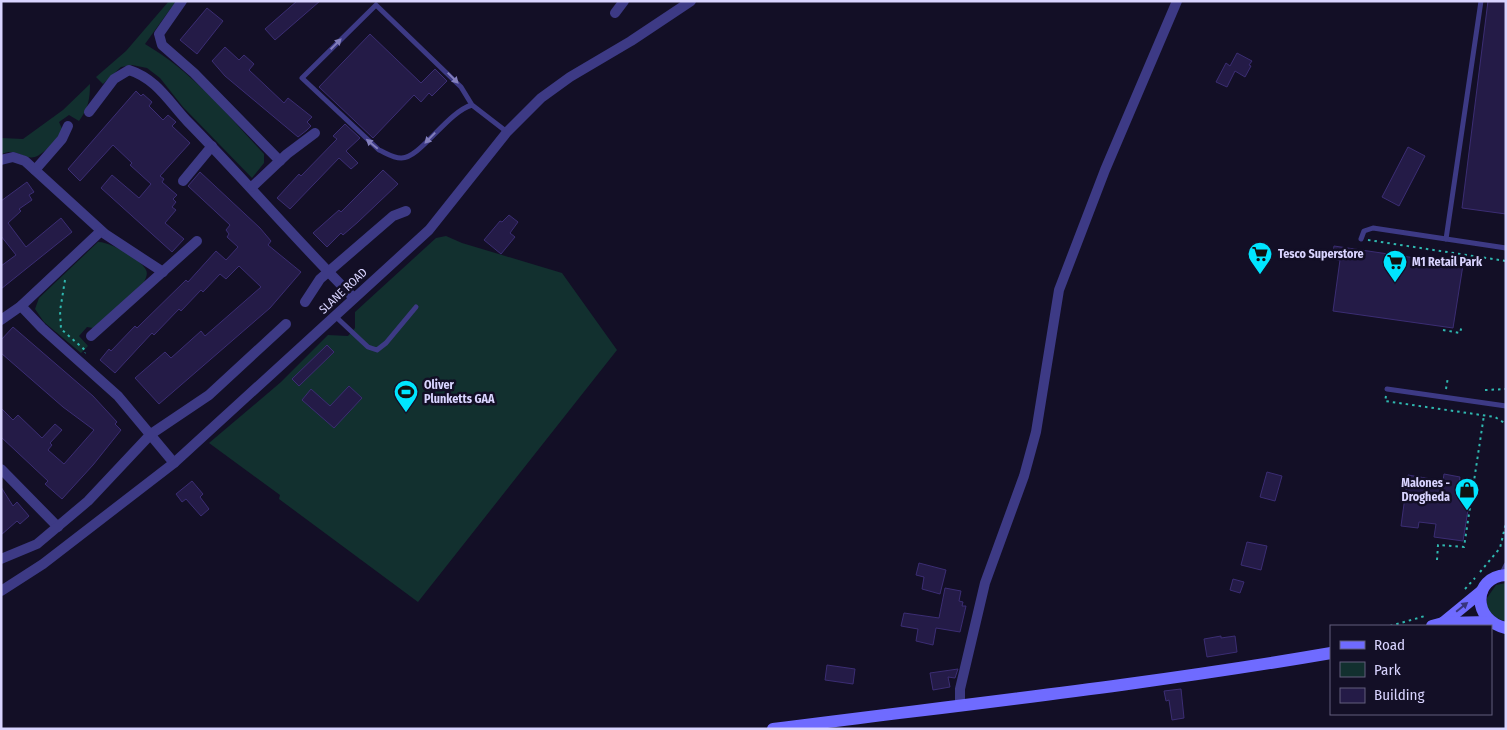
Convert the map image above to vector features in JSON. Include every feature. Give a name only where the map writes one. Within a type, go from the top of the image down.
[{"type":"main road","points":[[1490,622],[1481,607],[1482,591],[1486,584],[1504,572]]},
{"type":"main road","points":[[1435,621],[1482,591]]},
{"type":"main road","points":[[1435,621],[1490,622],[1506,628]]},
{"type":"main road","points":[[773,729],[960,706],[1251,666],[1330,653]]},
{"type":"street","points":[[182,1],[159,34],[162,45],[200,80],[280,161]]},
{"type":"street","points":[[614,12],[624,1]]},
{"type":"street","name":"SLANE ROAD","points":[[1,591],[43,564],[174,463],[440,219],[507,132],[542,98],[570,77],[631,41],[691,1]]},
{"type":"street","points":[[960,706],[960,689],[986,583],[1024,476],[1036,432],[1059,290],[1105,170],[1177,1]]},
{"type":"street","points":[[89,112],[114,79],[129,70],[141,74],[154,82],[176,109],[252,187],[328,272],[354,298]]},
{"type":"street","points":[[35,170],[62,139],[68,126]]},
{"type":"street","points":[[252,187],[280,161],[315,133]]},
{"type":"street","points":[[183,181],[212,146]]},
{"type":"street","points":[[1,160],[13,157],[24,162],[101,231],[163,272]]},
{"type":"street","points":[[305,302],[320,279],[393,216],[406,211]]},
{"type":"street","points":[[1,320],[21,306],[101,231]]},
{"type":"street","points":[[91,336],[197,241]]},
{"type":"street","points":[[21,306],[42,328],[79,359],[118,396],[174,463]]},
{"type":"street","points":[[1,559],[37,544],[58,527],[88,501],[151,434],[209,395],[286,324]]},
{"type":"street","points":[[1,469],[58,527]]},
{"type":"lane","points":[[1446,239],[1481,1]]},
{"type":"lane","points":[[472,105],[452,115],[416,152],[404,158],[379,150],[302,78],[376,5],[461,87],[472,105],[507,132]]},
{"type":"lane","points":[[1361,239],[1364,231],[1373,228],[1506,248]]},
{"type":"lane","points":[[335,316],[368,347],[377,350],[386,343],[416,307]]},
{"type":"lane","points":[[1387,389],[1506,406]]},
{"type":"path","points":[[1361,239],[1506,261]]},
{"type":"path","points":[[62,268],[66,274],[60,323],[61,328],[86,351],[79,359]]},
{"type":"path","points":[[1443,330],[1460,333],[1462,325]]},
{"type":"path","points":[[1445,397],[1448,377]]},
{"type":"path","points":[[1387,389],[1385,401],[1484,415],[1494,417],[1506,424]]},
{"type":"path","points":[[1485,390],[1506,389]]},
{"type":"path","points":[[1437,560],[1438,544],[1464,547],[1484,415]]},
{"type":"path","points":[[1463,591],[1500,548],[1506,523]]},
{"type":"path","points":[[1399,625],[1435,621]]},
{"type":"green space","points":[[169,1],[176,1],[145,44],[163,55],[194,81],[223,109],[264,154],[264,163],[252,178],[183,107],[160,78],[147,68],[132,65],[121,67],[103,84],[96,77],[126,51]]},
{"type":"green space","points":[[90,84],[88,104],[82,117],[79,121],[69,115],[59,122],[63,131],[43,153],[33,157],[12,152],[1,154],[1,138],[23,139],[63,110]]},
{"type":"green space","name":"Oliver Plunketts GAA","points":[[446,236],[462,243],[562,273],[617,350],[418,602],[279,499],[280,495],[209,443],[281,382],[328,335],[348,336],[355,328],[355,312],[436,238]]},
{"type":"green space","points":[[98,242],[110,245],[132,256],[143,266],[147,274],[144,282],[93,328],[87,327],[79,336],[88,346],[81,353],[44,322],[35,309],[39,298]]},
{"type":"green space","points":[[1506,583],[1506,621],[1493,615],[1487,609],[1487,598],[1496,585]]},
{"type":"building","points":[[297,1],[320,1],[275,40],[265,29]]},
{"type":"building","points":[[1488,1],[1506,1],[1506,214],[1462,208]]},
{"type":"building","points":[[207,8],[223,21],[197,54],[180,40]]},
{"type":"building","points":[[370,34],[421,83],[435,69],[447,81],[432,96],[429,93],[421,102],[414,95],[373,138],[319,87]]},
{"type":"building","points":[[225,47],[239,60],[244,55],[254,64],[249,70],[284,103],[288,98],[312,117],[307,122],[311,126],[298,137],[225,76],[212,61]]},
{"type":"building","points":[[1237,53],[1252,61],[1245,77],[1235,71],[1227,87],[1216,82],[1226,63],[1230,66]]},
{"type":"building","points":[[136,91],[152,102],[149,106],[163,120],[168,115],[176,122],[172,126],[190,143],[160,176],[164,179],[162,182],[177,195],[173,199],[176,202],[172,207],[176,210],[165,223],[184,239],[172,252],[101,188],[112,175],[139,198],[151,184],[130,165],[132,163],[113,145],[80,181],[68,169]]},
{"type":"building","points":[[345,124],[360,138],[346,151],[358,163],[351,169],[339,158],[290,209],[277,198],[299,174],[301,176],[337,139],[333,136]]},
{"type":"building","points":[[1408,147],[1425,156],[1399,206],[1382,197]]},
{"type":"building","points":[[383,170],[398,184],[358,222],[343,235],[341,233],[327,247],[313,233],[339,210],[341,212]]},
{"type":"building","points":[[200,172],[260,228],[271,241],[268,245],[301,272],[270,308],[159,404],[135,378],[165,352],[171,358],[201,331],[205,336],[261,287],[239,266],[226,279],[220,274],[181,311],[179,309],[154,335],[152,333],[115,373],[100,360],[109,349],[111,351],[135,326],[137,328],[186,280],[188,282],[216,251],[226,260],[238,247],[227,237],[229,234],[226,230],[230,225],[188,186]]},
{"type":"building","points":[[27,182],[34,192],[29,195],[32,200],[19,209],[21,211],[8,223],[26,247],[61,218],[72,232],[1,289],[1,266],[16,255],[1,236],[1,201]]},
{"type":"building","points":[[509,215],[518,222],[510,233],[515,237],[501,254],[484,240],[500,221],[502,222]]},
{"type":"building","points":[[1334,246],[1463,265],[1453,328],[1333,311],[1340,260],[1332,259]]},
{"type":"building","points":[[13,327],[93,396],[117,422],[115,424],[121,430],[62,499],[45,484],[48,481],[1,437],[1,408],[13,420],[18,415],[42,438],[55,424],[62,430],[50,443],[52,445],[48,450],[64,464],[94,430],[63,407],[1,353],[1,340]]},
{"type":"building","points":[[327,345],[334,352],[299,386],[292,379]]},
{"type":"building","points":[[349,386],[362,398],[334,428],[302,400],[311,389],[330,406]]},
{"type":"building","points":[[1267,472],[1282,476],[1275,501],[1260,497]]},
{"type":"building","points":[[1444,474],[1460,477],[1459,483],[1472,485],[1463,541],[1434,537],[1436,524],[1419,522],[1418,528],[1401,526],[1408,475],[1443,481]]},
{"type":"building","points":[[192,481],[203,494],[200,497],[209,509],[201,516],[186,499],[182,502],[176,494]]},
{"type":"building","points":[[1,487],[13,506],[17,502],[29,516],[20,524],[17,521],[1,535]]},
{"type":"building","points":[[1247,542],[1267,546],[1261,570],[1241,565]]},
{"type":"building","points":[[919,563],[946,570],[940,594],[922,589],[924,577],[916,575]]},
{"type":"building","points":[[1233,579],[1244,582],[1240,593],[1230,590]]},
{"type":"building","points":[[945,588],[961,591],[959,601],[963,602],[962,606],[966,606],[960,632],[936,628],[933,645],[916,641],[918,629],[901,626],[904,613],[939,618]]},
{"type":"building","points":[[1221,636],[1221,638],[1235,636],[1237,652],[1207,657],[1204,639]]},
{"type":"building","points":[[827,665],[855,669],[853,684],[825,680]]},
{"type":"building","points":[[958,669],[955,678],[948,677],[950,687],[933,690],[930,673]]},
{"type":"building","points":[[1181,689],[1184,718],[1172,720],[1169,700],[1166,701],[1164,691]]},
{"type":"place","name":"Tesco Superstore","points":[[1260,275]]},
{"type":"place","name":"M1 Retail Park","points":[[1395,283]]},
{"type":"place","name":"Oliver Plunketts GAA","points":[[406,413]]},
{"type":"place","name":"Malones - Drogheda","points":[[1467,511]]}]
